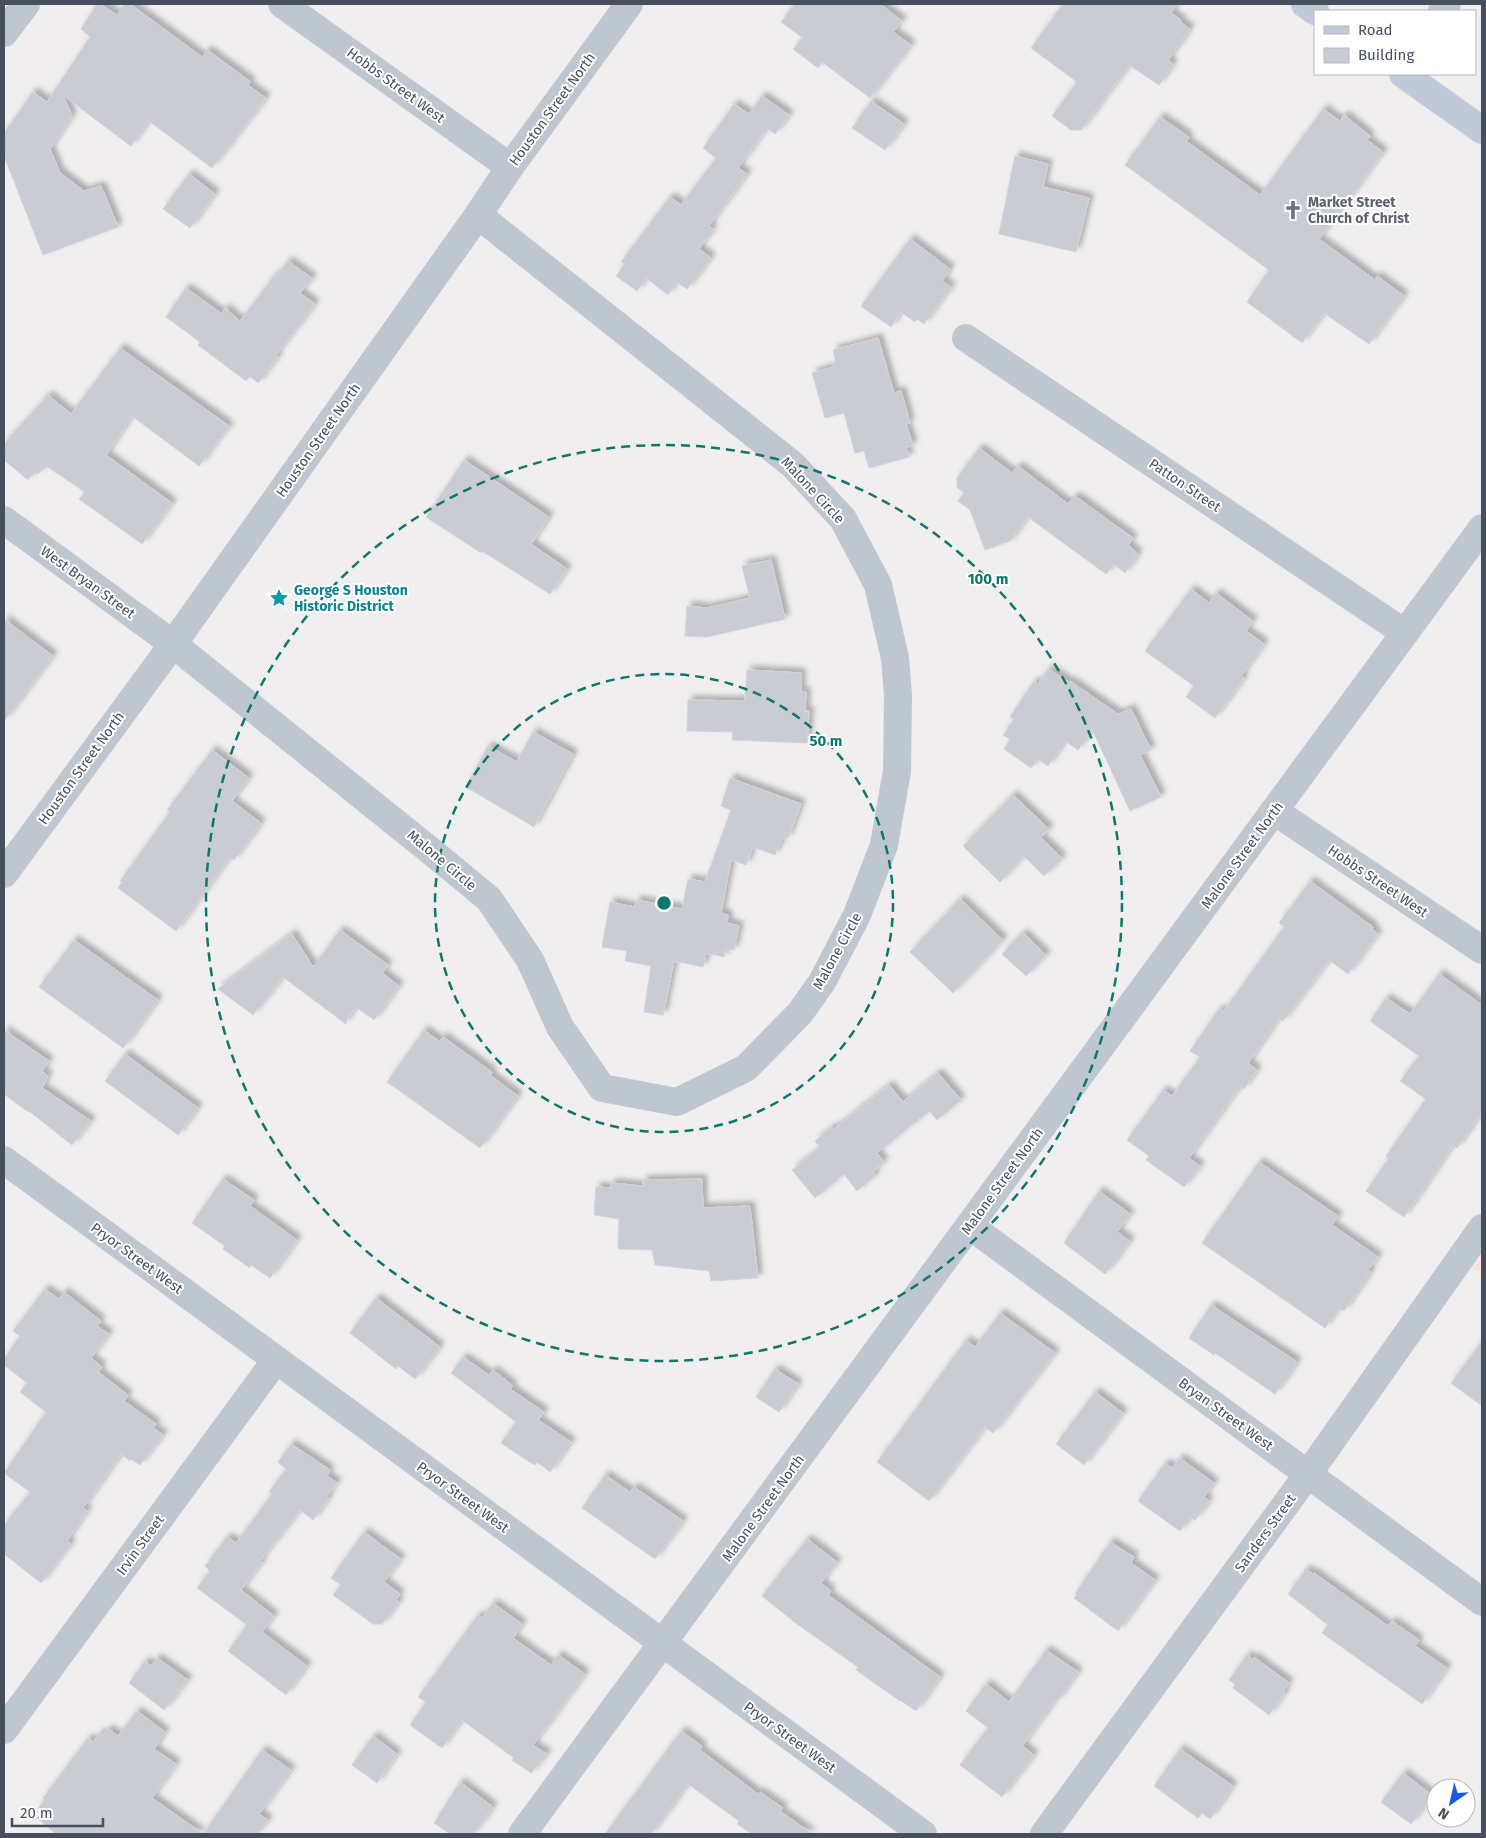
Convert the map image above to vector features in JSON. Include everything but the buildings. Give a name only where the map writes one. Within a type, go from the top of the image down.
[{"type":"main road","points":[[1404,75],[1482,130]]},
{"type":"street","points":[[4,33],[26,4]]},
{"type":"street","name":"Hobbs Street West","points":[[282,4],[510,167]]},
{"type":"street","name":"Houston Street North","points":[[4,874],[173,644],[478,215],[510,167],[629,4]]},
{"type":"street","name":"Malone Circle","points":[[173,644],[489,899],[530,960],[560,1027],[602,1088],[677,1102],[746,1068],[800,1013],[822,982],[858,915],[884,845],[896,771],[898,696],[895,658],[878,585],[843,519],[792,465],[478,215]]},
{"type":"street","name":"Patton Street","points":[[966,338],[1405,633]]},
{"type":"street","name":"West Bryan Street","points":[[4,520],[173,644]]},
{"type":"street","name":"Malone Street North","points":[[522,1834],[1482,528]]},
{"type":"street","name":"Hobbs Street West","points":[[1274,811],[1482,950]]},
{"type":"street","name":"Pryor Street West","points":[[4,1160],[922,1834]]},
{"type":"street","name":"Bryan Street West","points":[[970,1226],[1482,1602]]},
{"type":"street","name":"Sanders Street","points":[[1044,1834],[1308,1474],[1482,1228]]},
{"type":"street","name":"Irvin Street","points":[[4,1730],[276,1360]]},
{"type":"shaded area","points":[[1482,1255],[1482,1275],[1473,1268]]},
{"type":"place","name":"Market Street Church of Christ","points":[[1293,210]]},
{"type":"place","name":"George S Houston Historic District","points":[[279,598]]}]
